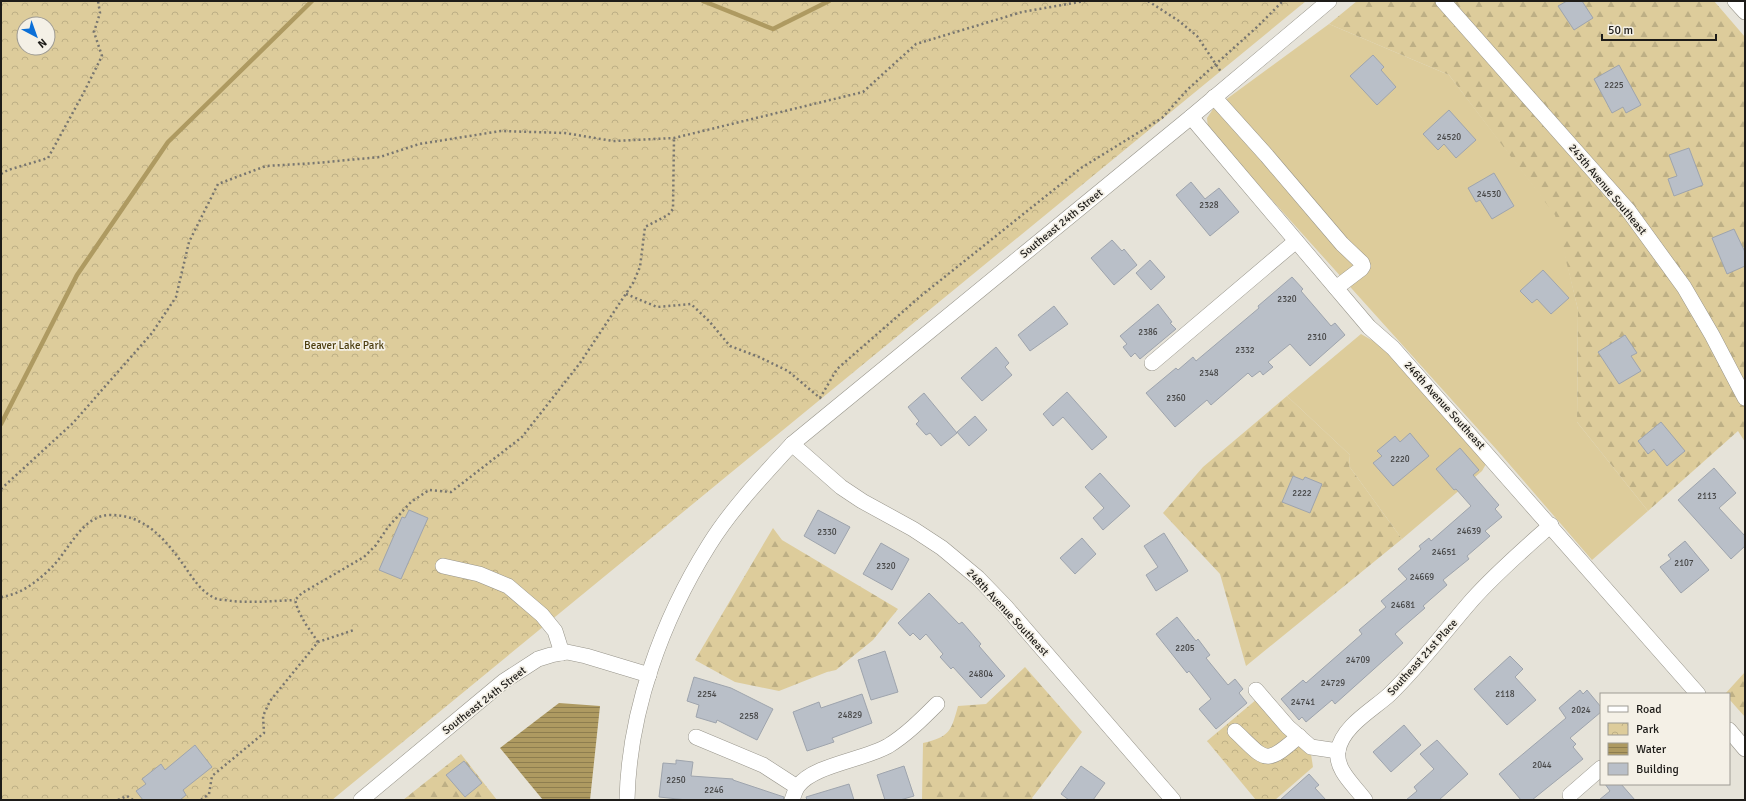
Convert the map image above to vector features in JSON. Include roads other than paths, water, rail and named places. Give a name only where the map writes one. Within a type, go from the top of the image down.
[{"type":"street","name":"Southeast 24th Street","points":[[626,800],[627,781],[635,729],[649,675],[668,624],[709,545],[756,483],[792,444],[1191,117],[1329,1]]},
{"type":"street","name":"245th Avenue Southeast","points":[[1443,1],[1628,210],[1684,287],[1712,335],[1745,398]]},
{"type":"street","points":[[1735,1],[1745,12]]},
{"type":"street","points":[[1214,97],[1267,156],[1342,244],[1362,263],[1362,269],[1336,288]]},
{"type":"street","name":"246th Avenue Southeast","points":[[1191,117],[1369,327],[1393,348],[1551,525],[1694,692]]},
{"type":"street","points":[[1152,363],[1296,241]]},
{"type":"street","name":"248th Avenue Southeast","points":[[792,444],[841,487],[936,544],[978,578],[1006,607],[1173,800]]},
{"type":"street","name":"Southeast 21st Place","points":[[1338,752],[1347,732],[1357,721],[1390,694],[1473,599],[1509,563],[1551,525]]},
{"type":"street","points":[[443,566],[479,574],[508,586],[542,615],[555,631],[562,653]]},
{"type":"street","name":"Southeast 24th Street","points":[[361,800],[504,681],[538,659],[568,652],[649,675]]},
{"type":"street","points":[[1256,690],[1288,727],[1311,747],[1338,752],[1343,771],[1365,800]]},
{"type":"street","points":[[696,737],[763,766],[795,793],[812,773],[874,753],[889,745],[907,732],[937,704]]},
{"type":"street","points":[[1235,730],[1264,757],[1271,757],[1284,749],[1299,736]]},
{"type":"street","points":[[1730,731],[1745,749]]},
{"type":"street","points":[[1570,795],[1600,769]]},
{"type":"water","points":[[559,703],[600,706],[590,800],[543,800],[500,748]]},
{"type":"waterway","points":[[1,424],[77,275],[168,142],[312,1]]},
{"type":"waterway","points":[[703,1],[773,29],[829,1]]},
{"type":"park label","name":"Beaver Lake Park","points":[[344,345]]}]
